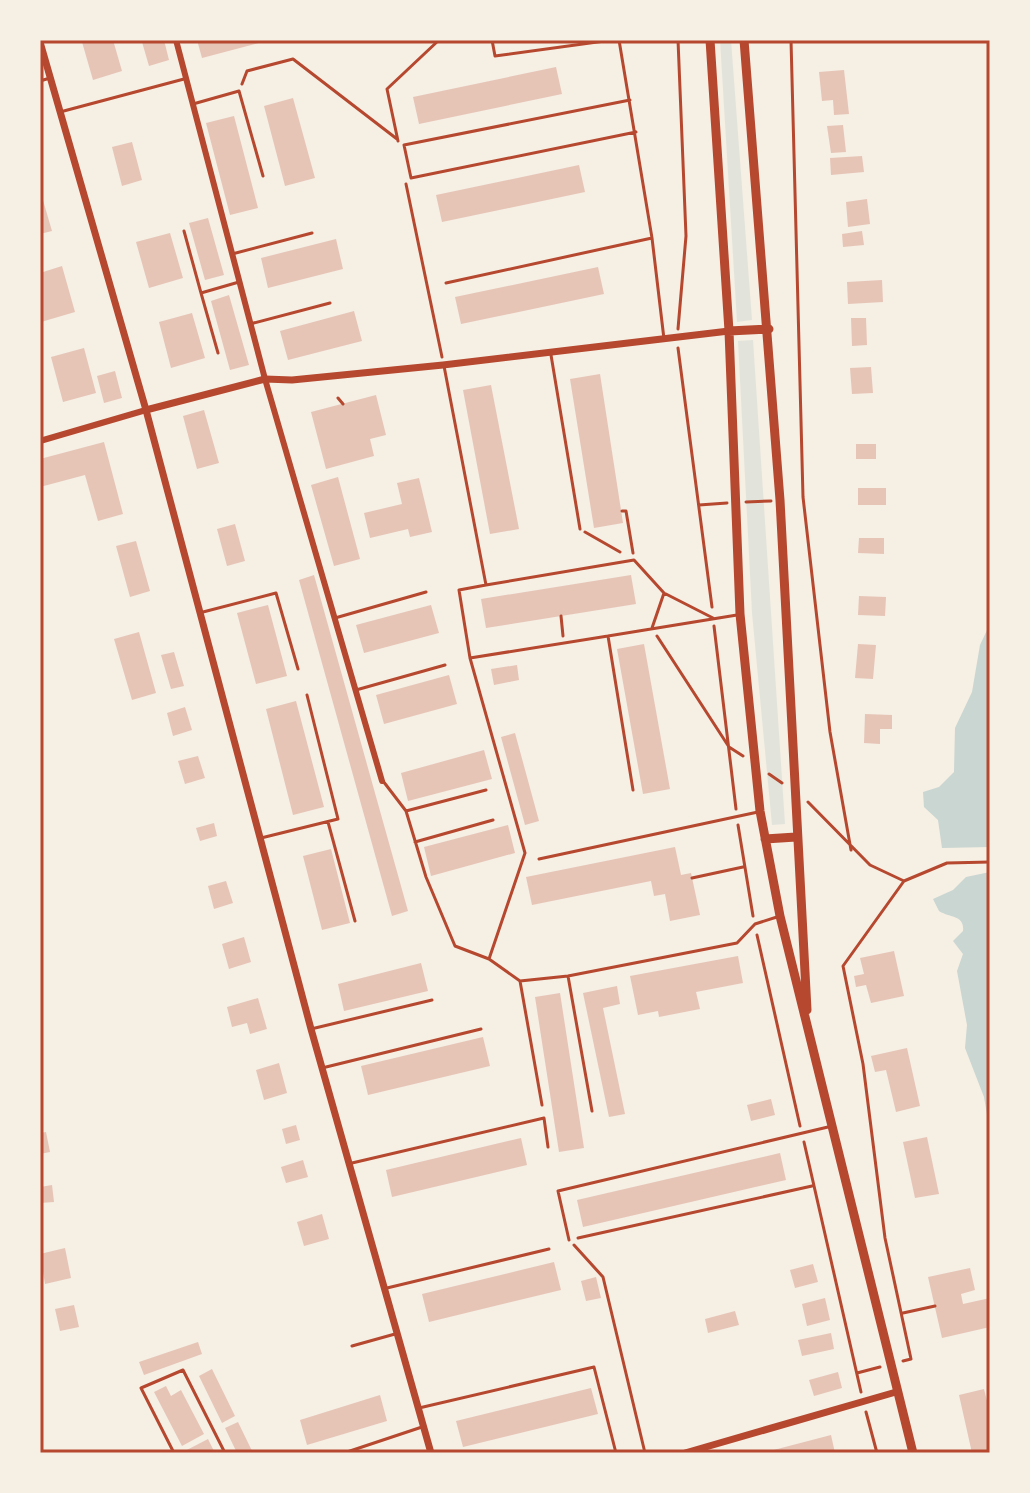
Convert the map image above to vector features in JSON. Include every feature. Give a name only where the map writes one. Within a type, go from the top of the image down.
[{"type":"main road","points":[[710,40],[729,331],[740,614],[760,811],[780,916],[830,1126],[913,1453]]},
{"type":"main road","points":[[744,40],[769,329],[809,1033]]},
{"type":"main road","points":[[729,331],[769,329]]},
{"type":"main road","points":[[765,839],[796,837]]},
{"type":"street","points":[[176,40],[265,379],[382,781]]},
{"type":"street","points":[[40,42],[146,410],[311,1029],[416,1409],[431,1453]]},
{"type":"street","points":[[40,441],[265,379],[292,380],[443,365],[729,331]]},
{"type":"street","points":[[685,1453],[707,1450],[896,1392]]},
{"type":"lane","points":[[492,40],[495,56],[612,40]]},
{"type":"lane","points":[[619,40],[652,238],[664,339]]},
{"type":"lane","points":[[40,81],[50,78]]},
{"type":"lane","points":[[60,112],[186,79]]},
{"type":"lane","points":[[193,104],[239,91],[263,176]]},
{"type":"lane","points":[[630,100],[404,145],[411,178],[636,132]]},
{"type":"lane","points":[[184,231],[218,353]]},
{"type":"lane","points":[[232,254],[312,233]]},
{"type":"lane","points":[[446,283],[652,238]]},
{"type":"lane","points":[[201,293],[239,282]]},
{"type":"lane","points":[[250,324],[330,303]]},
{"type":"lane","points":[[550,353],[580,529]]},
{"type":"lane","points":[[443,365],[486,585]]},
{"type":"lane","points":[[489,959],[525,853],[470,658],[459,590],[634,560],[664,593],[713,618]]},
{"type":"lane","points":[[335,618],[426,592]]},
{"type":"lane","points":[[199,613],[276,593],[298,669]]},
{"type":"lane","points":[[652,628],[664,593]]},
{"type":"lane","points":[[470,658],[740,614]]},
{"type":"lane","points":[[608,636],[633,790]]},
{"type":"lane","points":[[356,690],[445,665]]},
{"type":"lane","points":[[261,838],[338,819],[307,695]]},
{"type":"lane","points":[[382,781],[406,811],[455,946],[489,959],[520,981],[568,976],[737,943],[755,924],[780,916]]},
{"type":"lane","points":[[406,811],[486,790]]},
{"type":"lane","points":[[539,859],[760,811]]},
{"type":"lane","points":[[415,842],[493,820]]},
{"type":"lane","points":[[328,822],[355,921]]},
{"type":"lane","points":[[568,976],[592,1111]]},
{"type":"lane","points":[[520,981],[542,1105]]},
{"type":"lane","points":[[311,1029],[432,1000]]},
{"type":"lane","points":[[322,1068],[481,1029]]},
{"type":"lane","points":[[349,1164],[544,1118],[548,1147]]},
{"type":"lane","points":[[569,1240],[558,1191],[830,1126]]},
{"type":"lane","points":[[383,1289],[549,1249]]},
{"type":"lane","points":[[352,1346],[395,1333]]},
{"type":"lane","points":[[416,1409],[594,1367],[616,1453]]},
{"type":"lane","points":[[174,1453],[141,1388],[183,1370],[225,1453]]},
{"type":"lane","points":[[344,1453],[422,1427]]},
{"type":"path","points":[[400,154],[387,89],[439,40]]},
{"type":"path","points":[[678,40],[686,236],[677,337],[743,867],[692,878]]},
{"type":"path","points":[[791,40],[792,184],[803,497],[830,732],[851,850]]},
{"type":"path","points":[[239,91],[247,71],[293,59],[404,145]]},
{"type":"path","points":[[404,169],[443,365]]},
{"type":"path","points":[[338,398],[343,404]]},
{"type":"path","points":[[699,505],[803,497]]},
{"type":"path","points":[[622,511],[626,511],[634,560]]},
{"type":"path","points":[[580,529],[634,560]]},
{"type":"path","points":[[561,616],[563,643]]},
{"type":"path","points":[[904,881],[843,966],[863,1064],[885,1238],[902,1313],[935,1306]]},
{"type":"path","points":[[645,1453],[603,1277],[569,1240],[814,1185]]},
{"type":"path","points":[[866,1412],[877,1453]]},
{"type":"shaded area","points":[[720,40],[731,40],[752,320],[737,322]]},
{"type":"shaded area","points":[[753,340],[785,824],[772,825],[752,613],[738,341]]},
{"type":"shaded area","points":[[990,624],[990,847],[942,848],[938,820],[924,807],[923,792],[939,787],[954,772],[955,728],[972,692],[980,645]]},
{"type":"shaded area","points":[[990,872],[990,1132],[984,1097],[965,1048],[967,1025],[957,971],[963,954],[953,941],[963,931],[963,926],[959,919],[939,911],[933,899],[953,890],[966,877]]},
{"type":"building","points":[[113,40],[122,71],[93,80],[82,42]]},
{"type":"building","points":[[164,40],[169,60],[149,66],[142,42]]},
{"type":"building","points":[[197,40],[266,40],[266,41],[202,58]]},
{"type":"building","points":[[556,67],[562,94],[419,124],[413,97]]},
{"type":"building","points":[[844,70],[849,114],[834,115],[833,100],[822,101],[819,72]]},
{"type":"building","points":[[293,98],[315,178],[285,186],[264,106]]},
{"type":"building","points":[[234,116],[258,208],[230,215],[206,123]]},
{"type":"building","points":[[843,125],[846,152],[831,153],[827,126]]},
{"type":"building","points":[[132,142],[142,180],[122,186],[112,147]]},
{"type":"building","points":[[862,156],[864,172],[831,175],[830,158]]},
{"type":"building","points":[[579,165],[585,192],[442,222],[436,195]]},
{"type":"building","points":[[40,190],[52,231],[40,234]]},
{"type":"building","points":[[867,199],[870,224],[848,227],[846,202]]},
{"type":"building","points":[[208,218],[224,275],[205,280],[189,223]]},
{"type":"building","points":[[862,231],[864,245],[843,247],[842,234]]},
{"type":"building","points":[[170,233],[183,278],[149,288],[136,242]]},
{"type":"building","points":[[336,239],[343,269],[268,288],[261,258]]},
{"type":"building","points":[[62,266],[75,312],[41,322],[40,273]]},
{"type":"building","points":[[598,267],[604,294],[461,324],[455,297]]},
{"type":"building","points":[[882,280],[883,302],[848,304],[847,282]]},
{"type":"building","points":[[229,295],[249,365],[230,370],[211,301]]},
{"type":"building","points":[[354,311],[362,341],[288,360],[280,331]]},
{"type":"building","points":[[192,313],[205,358],[171,368],[159,322]]},
{"type":"building","points":[[851,318],[866,318],[867,345],[852,346]]},
{"type":"building","points":[[84,348],[96,393],[63,402],[51,357]]},
{"type":"building","points":[[871,367],[873,393],[852,394],[850,368]]},
{"type":"building","points":[[115,371],[122,398],[104,403],[97,376]]},
{"type":"building","points":[[600,374],[623,523],[594,528],[570,379]]},
{"type":"building","points":[[491,385],[519,529],[490,534],[463,390]]},
{"type":"building","points":[[376,395],[386,435],[370,439],[374,456],[326,469],[311,412]]},
{"type":"building","points":[[204,410],[219,463],[197,469],[183,416]]},
{"type":"building","points":[[104,442],[123,514],[98,521],[85,475],[40,487],[40,459]]},
{"type":"building","points":[[856,444],[876,444],[876,459],[856,459]]},
{"type":"building","points":[[338,477],[360,559],[334,566],[311,485]]},
{"type":"building","points":[[419,478],[432,532],[410,537],[408,529],[370,538],[364,513],[402,504],[397,483]]},
{"type":"building","points":[[858,488],[886,488],[886,505],[858,505]]},
{"type":"building","points":[[235,524],[245,561],[227,566],[217,529]]},
{"type":"building","points":[[859,538],[884,538],[884,554],[858,553]]},
{"type":"building","points":[[136,541],[150,591],[130,597],[116,546]]},
{"type":"building","points":[[314,575],[408,911],[392,916],[299,580]]},
{"type":"building","points":[[631,575],[636,604],[486,628],[481,599]]},
{"type":"building","points":[[859,596],[886,597],[885,616],[858,615]]},
{"type":"building","points":[[268,605],[287,676],[256,684],[237,613]]},
{"type":"building","points":[[431,605],[439,633],[364,653],[356,625]]},
{"type":"building","points":[[139,632],[156,693],[132,700],[114,639]]},
{"type":"building","points":[[644,644],[670,789],[643,794],[617,649]]},
{"type":"building","points":[[858,644],[876,645],[873,679],[855,678]]},
{"type":"building","points":[[174,652],[184,686],[171,689],[161,655]]},
{"type":"building","points":[[517,665],[519,680],[494,685],[491,669]]},
{"type":"building","points":[[449,675],[457,704],[384,724],[376,695]]},
{"type":"building","points":[[296,701],[324,807],[293,815],[266,709]]},
{"type":"building","points":[[185,707],[192,730],[173,736],[167,713]]},
{"type":"building","points":[[865,714],[892,715],[892,729],[880,729],[880,744],[864,743]]},
{"type":"building","points":[[515,733],[539,821],[525,825],[501,737]]},
{"type":"building","points":[[484,750],[492,779],[408,801],[401,773]]},
{"type":"building","points":[[198,756],[205,778],[185,784],[178,761]]},
{"type":"building","points":[[214,823],[217,836],[200,841],[196,828]]},
{"type":"building","points":[[508,825],[515,853],[431,876],[424,847]]},
{"type":"building","points":[[675,847],[681,875],[691,873],[700,915],[670,921],[665,894],[654,896],[651,881],[532,905],[526,877]]},
{"type":"building","points":[[331,849],[350,923],[322,930],[303,856]]},
{"type":"building","points":[[226,881],[233,903],[214,909],[208,886]]},
{"type":"building","points":[[244,937],[251,962],[229,969],[222,944]]},
{"type":"building","points":[[894,951],[904,996],[871,1003],[866,985],[856,987],[854,976],[864,974],[860,958]]},
{"type":"building","points":[[738,956],[743,983],[696,992],[700,1009],[659,1017],[658,1011],[638,1015],[630,976]]},
{"type":"building","points":[[421,963],[428,991],[344,1011],[338,984]]},
{"type":"building","points":[[617,986],[620,1004],[603,1008],[625,1114],[609,1117],[583,993]]},
{"type":"building","points":[[560,993],[584,1148],[559,1152],[535,997]]},
{"type":"building","points":[[258,998],[267,1029],[250,1034],[247,1023],[232,1027],[227,1007]]},
{"type":"building","points":[[483,1037],[490,1066],[368,1095],[361,1066]]},
{"type":"building","points":[[907,1048],[920,1106],[896,1112],[886,1070],[875,1072],[871,1056]]},
{"type":"building","points":[[279,1063],[287,1093],[264,1100],[256,1070]]},
{"type":"building","points":[[771,1099],[775,1115],[751,1121],[747,1105]]},
{"type":"building","points":[[296,1125],[300,1140],[286,1144],[282,1129]]},
{"type":"building","points":[[46,1132],[50,1152],[40,1154],[40,1133]]},
{"type":"building","points":[[927,1137],[939,1194],[915,1198],[903,1142]]},
{"type":"building","points":[[521,1138],[527,1165],[392,1197],[386,1170]]},
{"type":"building","points":[[780,1153],[786,1180],[583,1227],[577,1200]]},
{"type":"building","points":[[303,1160],[308,1177],[286,1183],[281,1167]]},
{"type":"building","points":[[52,1185],[54,1202],[40,1203],[40,1187]]},
{"type":"building","points":[[322,1214],[329,1239],[304,1246],[297,1222]]},
{"type":"building","points":[[65,1248],[71,1278],[45,1284],[40,1254]]},
{"type":"building","points":[[554,1262],[561,1290],[429,1322],[422,1294]]},
{"type":"building","points":[[813,1264],[818,1282],[795,1288],[790,1270]]},
{"type":"building","points":[[970,1268],[975,1290],[961,1294],[963,1304],[990,1298],[990,1327],[942,1338],[928,1277]]},
{"type":"building","points":[[596,1277],[601,1298],[586,1301],[581,1281]]},
{"type":"building","points":[[825,1298],[830,1320],[807,1326],[802,1304]]},
{"type":"building","points":[[74,1305],[79,1327],[60,1331],[55,1309]]},
{"type":"building","points":[[735,1311],[739,1325],[708,1333],[705,1319]]},
{"type":"building","points":[[831,1333],[834,1349],[802,1356],[798,1340]]},
{"type":"building","points":[[198,1342],[202,1354],[144,1375],[139,1362]]},
{"type":"building","points":[[212,1369],[235,1416],[222,1423],[199,1376]]},
{"type":"building","points":[[838,1372],[842,1388],[814,1396],[809,1380]]},
{"type":"building","points":[[166,1386],[171,1396],[181,1390],[204,1434],[182,1446],[154,1392]]},
{"type":"building","points":[[591,1388],[598,1414],[463,1447],[456,1421]]},
{"type":"building","points":[[984,1389],[990,1413],[990,1450],[972,1453],[959,1395]]},
{"type":"building","points":[[380,1395],[387,1421],[307,1445],[300,1420]]},
{"type":"building","points":[[238,1422],[253,1453],[237,1453],[225,1428]]},
{"type":"building","points":[[831,1435],[835,1453],[766,1453],[766,1452]]},
{"type":"building","points":[[208,1439],[215,1453],[181,1453]]}]
